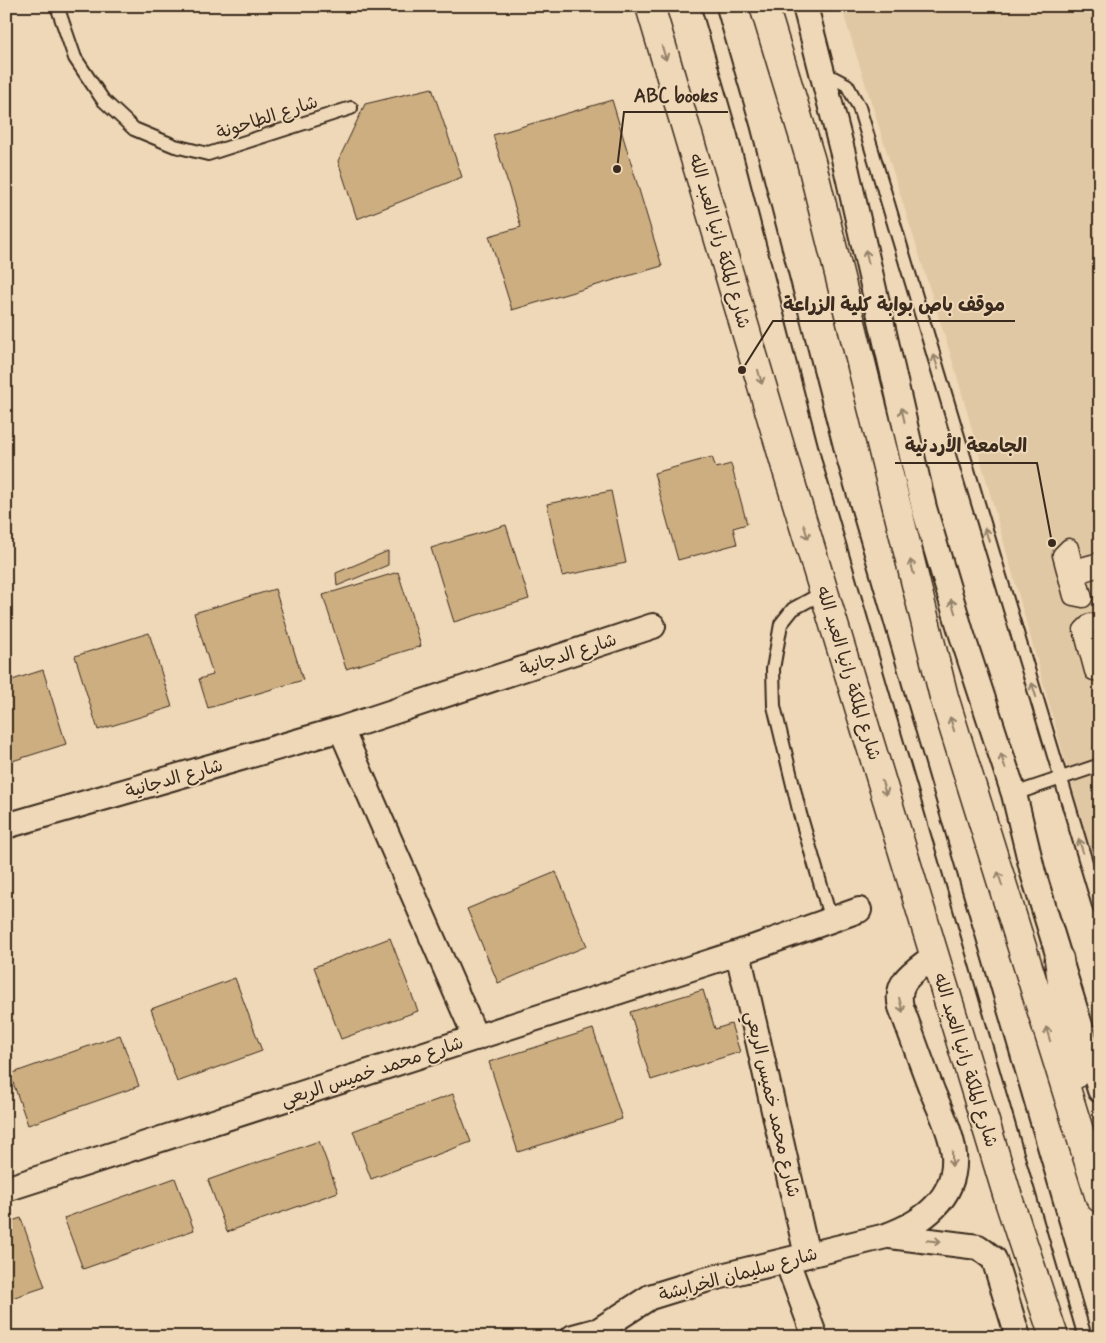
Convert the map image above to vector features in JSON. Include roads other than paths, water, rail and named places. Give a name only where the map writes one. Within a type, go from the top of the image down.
[{"type":"main road","name":"شارع الملكة رانيا العبد الله","points":[[650,6],[934,956],[1010,1204],[1054,1337]]},
{"type":"main road","points":[[764,6],[811,160],[944,697],[1100,1198]]},
{"type":"main road","points":[[1059,959],[1083,1148]]},
{"type":"street","points":[[806,6],[844,154],[924,508],[960,632],[1014,794],[1033,874],[1099,1082]]},
{"type":"street","points":[[1100,562],[1074,569],[1069,548],[1062,555],[1072,596],[1083,598],[1076,574],[1100,567]]},
{"type":"street","points":[[1100,643],[1096,644],[1090,623],[1083,630],[1094,671],[1100,672]]},
{"type":"street","name":"شارع الدجانية","points":[[6,826],[341,729],[653,626]]},
{"type":"street","points":[[1100,648],[1097,649],[1100,658]]},
{"type":"street","points":[[341,729],[476,1038]]},
{"type":"street","name":"شارع محمد خميس الربعي","points":[[6,1189],[738,953],[859,910]]},
{"type":"street","name":"شارع محمد خميس الربعي","points":[[738,953],[797,1258],[815,1337]]},
{"type":"street","name":"شارع سليمان الخرابشة","points":[[573,1337],[599,1333],[650,1297],[705,1280],[886,1236],[908,1228],[933,1211],[950,1185],[954,1155],[899,999],[901,984],[934,956]]},
{"type":"street","name":"شارع سليمان الخرابشة","points":[[886,1236],[978,1247],[994,1259],[1018,1337]]},
{"type":"lane","name":"شارع الطاحونة","points":[[57,6],[75,58],[103,100],[134,129],[175,146],[208,154],[351,108]]},
{"type":"lane","points":[[708,6],[744,130],[830,460],[1085,1337]]},
{"type":"lane","points":[[822,72],[847,85],[857,99],[1100,909]]},
{"type":"lane","points":[[824,592],[792,609],[781,624],[774,668],[774,706],[800,814],[831,920]]},
{"type":"lane","points":[[1014,794],[1100,765]]},
{"type":"place","name":"ABC books","points":[[617,169]]},
{"type":"place","name":"موقف باص بوابة كلية الزراعة","points":[[742,370]]},
{"type":"place","name":"الجامعة الأردنية","points":[[1052,543]]}]
